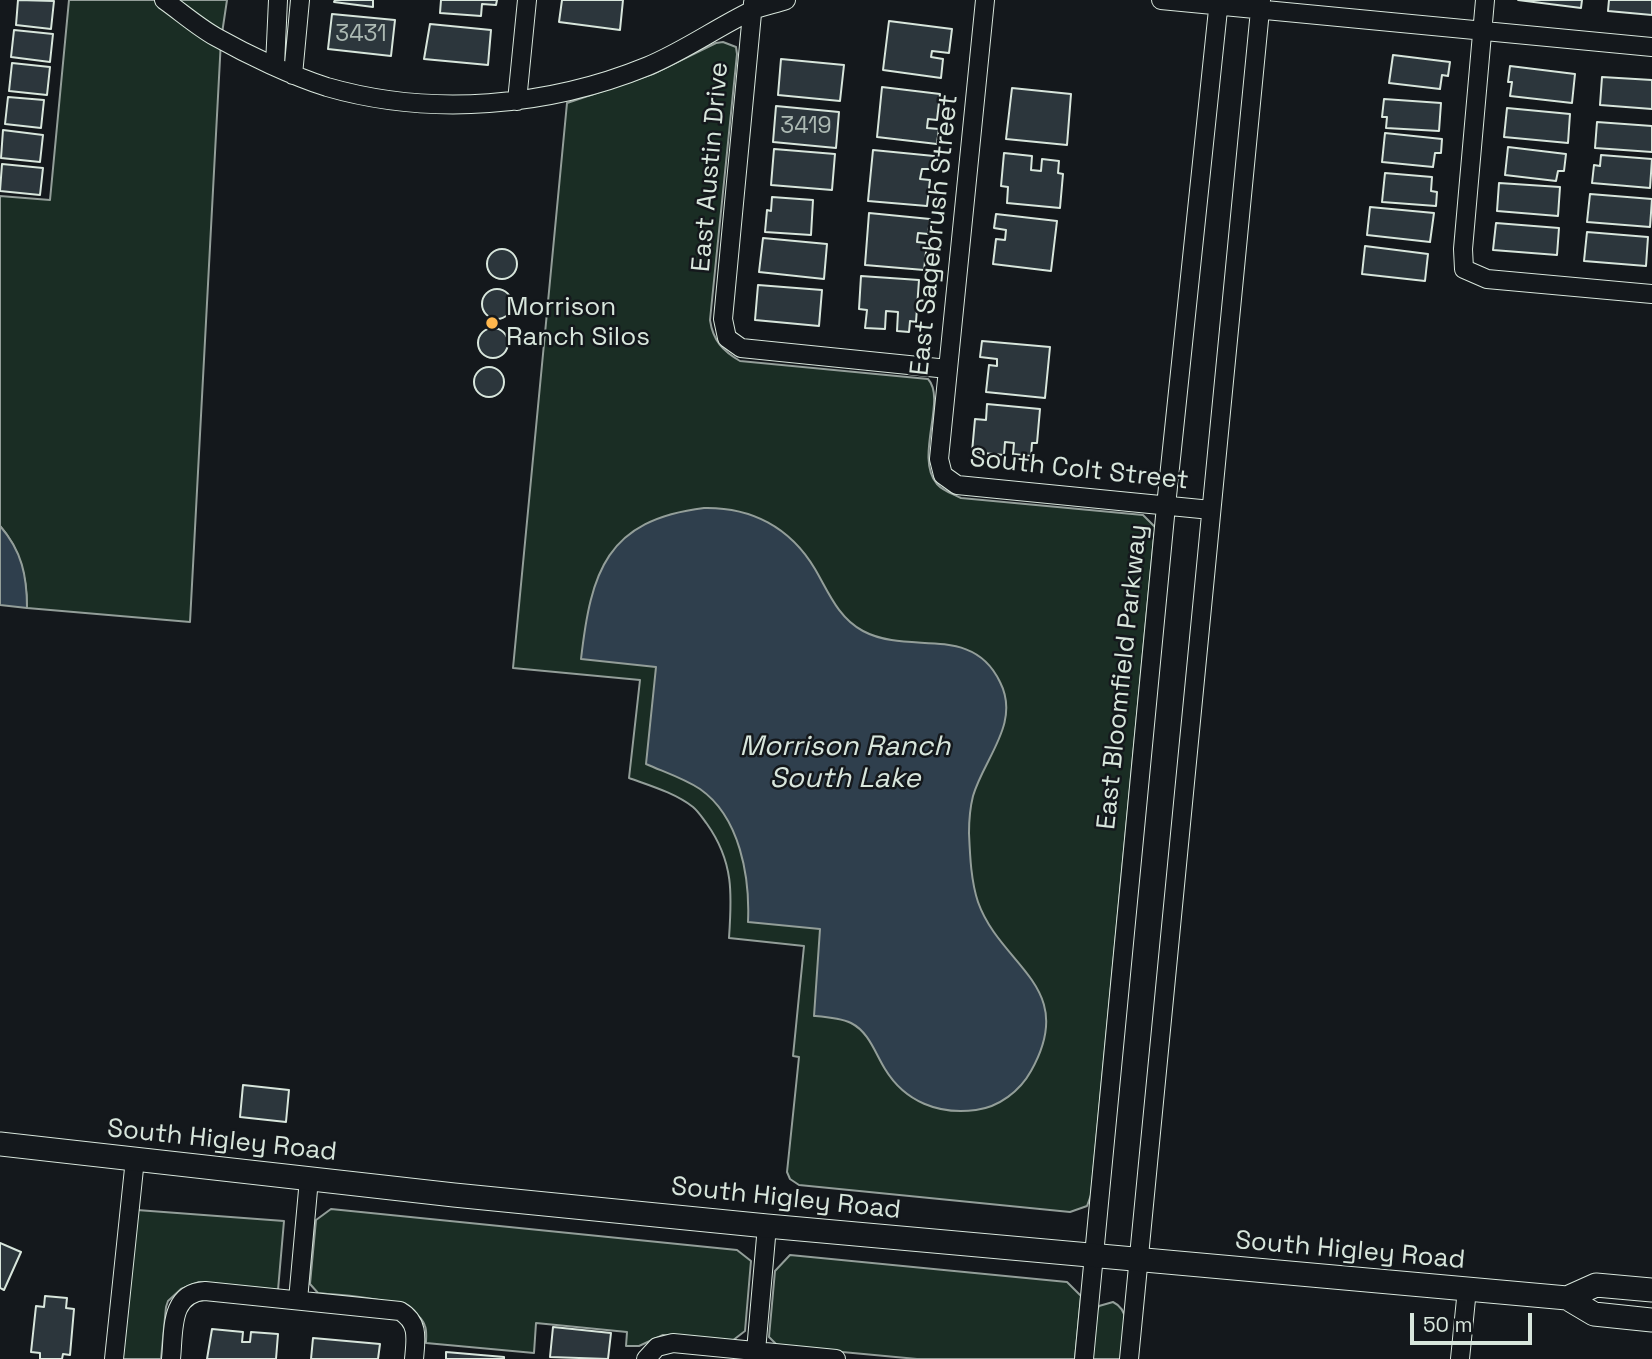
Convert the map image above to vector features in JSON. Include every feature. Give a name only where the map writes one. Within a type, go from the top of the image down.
[{"type":"main road","name":"South Higley Road","points":[[0,1144],[767,1226],[1567,1298],[1594,1314],[1652,1320]]},
{"type":"main road","name":"South Higley Road","points":[[1567,1298],[1596,1285],[1652,1290]]},
{"type":"street","points":[[164,0],[214,37],[293,75],[328,87],[397,101],[446,105],[517,101],[608,80],[649,65],[753,5],[786,0]]},
{"type":"street","points":[[275,65],[278,0]]},
{"type":"street","points":[[293,75],[300,0]]},
{"type":"street","points":[[517,101],[527,0]]},
{"type":"street","name":"East Sagebrush Street","points":[[943,475],[939,460],[985,0]]},
{"type":"street","points":[[1161,0],[1260,5],[1482,31],[1652,47]]},
{"type":"street","points":[[1485,0],[1463,249],[1464,269],[1487,279],[1652,294]]},
{"type":"street","name":"East Bloomfield Parkway","points":[[1084,1359],[1166,506],[1218,3]]},
{"type":"street","name":"East Austin Drive","points":[[753,5],[723,319],[727,338],[741,348],[948,369]]},
{"type":"street","points":[[1129,1359],[1260,5]]},
{"type":"street","name":"South Colt Street","points":[[943,475],[957,485],[1211,510]]},
{"type":"street","points":[[114,1359],[135,1159]]},
{"type":"street","points":[[298,1300],[309,1179]]},
{"type":"street","points":[[756,1351],[767,1226]]},
{"type":"street","points":[[1460,1359],[1467,1289]]},
{"type":"street","points":[[171,1359],[178,1307],[188,1294],[205,1290],[392,1309],[407,1315],[415,1330],[414,1359]]},
{"type":"street","points":[[652,1353],[673,1343],[836,1359]]},
{"type":"green space","points":[[69,0],[227,0],[221,40],[190,622],[27,608],[21,564],[13,544],[0,526],[0,196],[50,200]]},
{"type":"green space","points":[[723,42],[736,47],[737,54],[710,320],[720,345],[740,361],[928,379],[933,388],[934,400],[929,459],[931,473],[942,489],[961,498],[1143,515],[1155,527],[1091,1195],[1087,1206],[1070,1212],[799,1185],[790,1179],[787,1172],[799,1057],[793,1056],[804,946],[729,938],[729,879],[727,865],[716,838],[699,813],[686,802],[629,778],[640,680],[513,668],[567,103],[653,74]]},
{"type":"green space","points":[[331,1209],[737,1250],[751,1261],[745,1331],[732,1341],[663,1335],[639,1346],[626,1346],[627,1332],[536,1323],[534,1353],[426,1343],[425,1326],[419,1316],[408,1309],[378,1300],[318,1293],[310,1284],[316,1220]]},
{"type":"green space","points":[[137,1210],[284,1221],[278,1290],[199,1282],[181,1289],[168,1301],[166,1307],[161,1359],[122,1359]]},
{"type":"green space","points":[[790,1255],[1067,1282],[1081,1296],[1075,1359],[917,1359],[778,1346],[769,1337],[775,1271]]},
{"type":"green space","points":[[1113,1302],[1124,1312],[1126,1319],[1122,1359],[1091,1359],[1095,1314],[1099,1306]]},
{"type":"water","name":"Morrison Ranch South Lake","points":[[704,508],[738,511],[768,522],[781,531],[805,554],[829,595],[854,626],[881,638],[939,644],[973,653],[988,664],[1000,682],[1005,697],[1004,726],[978,782],[970,810],[972,877],[978,902],[989,924],[1031,979],[1041,997],[1046,1018],[1043,1042],[1031,1071],[1015,1091],[1001,1102],[985,1108],[962,1111],[924,1104],[902,1090],[893,1080],[867,1037],[857,1027],[842,1020],[814,1016],[820,929],[748,922],[747,886],[740,849],[725,815],[700,789],[646,764],[656,667],[581,659],[591,600],[598,576],[610,555],[625,538],[645,524],[671,514]]},
{"type":"water","points":[[0,526],[14,545],[22,564],[27,608],[0,605]]},
{"type":"building","points":[[18,0],[54,1],[51,29],[16,25]]},
{"type":"building","points":[[373,0],[373,7],[334,2]]},
{"type":"building","points":[[441,0],[497,0],[496,5],[482,4],[481,16],[440,13]]},
{"type":"building","points":[[562,0],[623,0],[620,30],[559,22]]},
{"type":"building","points":[[1518,0],[1582,0],[1581,8]]},
{"type":"building","points":[[1609,0],[1652,0],[1652,15],[1608,11]]},
{"type":"building","points":[[332,14],[395,20],[391,56],[328,49]]},
{"type":"building","points":[[889,21],[952,29],[949,53],[932,51],[931,57],[943,59],[941,78],[883,70]]},
{"type":"building","points":[[430,24],[491,30],[488,65],[424,59]]},
{"type":"building","points":[[14,30],[53,34],[50,62],[11,57]]},
{"type":"building","points":[[1393,55],[1450,62],[1448,76],[1442,75],[1440,89],[1389,83]]},
{"type":"building","points":[[781,59],[844,65],[840,101],[778,95]]},
{"type":"building","points":[[12,63],[50,67],[47,95],[9,91]]},
{"type":"building","points":[[1510,66],[1575,74],[1572,103],[1510,96]]},
{"type":"building","points":[[1602,77],[1652,80],[1652,109],[1600,105]]},
{"type":"building","points":[[882,87],[940,94],[937,120],[928,119],[927,128],[939,129],[937,144],[877,137]]},
{"type":"building","points":[[1012,88],[1071,94],[1067,145],[1006,139]]},
{"type":"building","points":[[8,97],[44,100],[41,128],[5,124]]},
{"type":"building","points":[[1384,99],[1441,103],[1439,131],[1386,128],[1387,117],[1382,117]]},
{"type":"building","points":[[776,106],[839,112],[836,148],[773,142]]},
{"type":"building","points":[[1507,108],[1570,114],[1568,143],[1504,137]]},
{"type":"building","points":[[1597,122],[1652,126],[1652,152],[1595,148]]},
{"type":"building","points":[[3,130],[43,135],[40,162],[1,158]]},
{"type":"building","points":[[1385,133],[1442,139],[1441,153],[1435,153],[1433,167],[1382,162]]},
{"type":"building","points":[[1508,147],[1566,154],[1564,171],[1558,171],[1556,181],[1505,175]]},
{"type":"building","points":[[774,149],[835,154],[832,190],[771,185]]},
{"type":"building","points":[[873,150],[934,156],[932,169],[922,169],[920,179],[930,180],[927,206],[868,201]]},
{"type":"building","points":[[1004,153],[1032,156],[1031,170],[1041,171],[1042,159],[1059,161],[1058,173],[1063,174],[1060,208],[1007,203],[1008,187],[1001,186]]},
{"type":"building","points":[[1601,155],[1652,159],[1650,188],[1592,183],[1594,165],[1600,166]]},
{"type":"building","points":[[2,164],[43,168],[40,195],[0,191]]},
{"type":"building","points":[[1385,173],[1432,177],[1431,191],[1437,192],[1436,206],[1382,202]]},
{"type":"building","points":[[1499,183],[1560,187],[1558,216],[1497,211]]},
{"type":"building","points":[[1590,194],[1652,199],[1650,227],[1587,222]]},
{"type":"building","points":[[772,197],[813,200],[811,235],[765,232],[767,210],[771,211]]},
{"type":"building","points":[[1370,207],[1434,213],[1430,242],[1367,235]]},
{"type":"building","points":[[869,213],[930,219],[928,234],[918,233],[917,242],[927,243],[924,270],[865,265]]},
{"type":"building","points":[[996,214],[1057,221],[1051,271],[993,264],[996,239],[1005,240],[1006,230],[994,228]]},
{"type":"building","points":[[1496,223],[1559,228],[1557,255],[1493,250]]},
{"type":"building","points":[[1587,232],[1648,237],[1646,266],[1584,261]]},
{"type":"building","points":[[763,238],[827,244],[824,279],[759,272]]},
{"type":"building","points":[[1365,246],[1428,254],[1425,281],[1362,274]]},
{"type":"building","points":[[502,249],[513,253],[517,264],[513,275],[502,279],[491,275],[487,264],[491,253]]},
{"type":"building","points":[[861,276],[919,280],[916,322],[910,321],[909,332],[897,331],[898,312],[886,311],[885,329],[865,328],[867,310],[859,309]]},
{"type":"building","points":[[758,285],[822,290],[819,326],[755,320]]},
{"type":"building","points":[[497,289],[508,293],[512,304],[508,315],[497,319],[486,315],[482,304],[486,293]]},
{"type":"building","points":[[493,328],[504,332],[508,343],[504,354],[493,358],[482,354],[478,343],[482,332]]},
{"type":"building","points":[[982,341],[1050,347],[1045,398],[986,392],[989,365],[997,366],[997,359],[980,357]]},
{"type":"building","points":[[489,367],[500,371],[504,382],[500,393],[489,397],[478,393],[474,382],[478,371]]},
{"type":"building","points":[[987,404],[1040,409],[1037,443],[1032,443],[1031,456],[1013,454],[1014,443],[1005,442],[1004,455],[972,452],[975,419],[986,420]]},
{"type":"building","points":[[243,1085],[289,1090],[286,1122],[240,1117]]},
{"type":"building","points":[[0,1243],[21,1252],[4,1290],[0,1288]]},
{"type":"building","points":[[45,1296],[67,1298],[66,1308],[74,1309],[70,1355],[63,1354],[62,1359],[40,1359],[40,1353],[31,1352],[36,1306],[44,1307]]},
{"type":"building","points":[[553,1327],[611,1333],[608,1359],[550,1357]]},
{"type":"building","points":[[212,1329],[243,1332],[242,1342],[250,1342],[251,1332],[278,1334],[276,1359],[207,1359]]},
{"type":"building","points":[[313,1338],[380,1344],[378,1359],[311,1359]]},
{"type":"building","points":[[446,1352],[504,1357],[504,1359],[446,1359]]},
{"type":"place","name":"Morrison Ranch Silos","points":[[492,323]]}]
